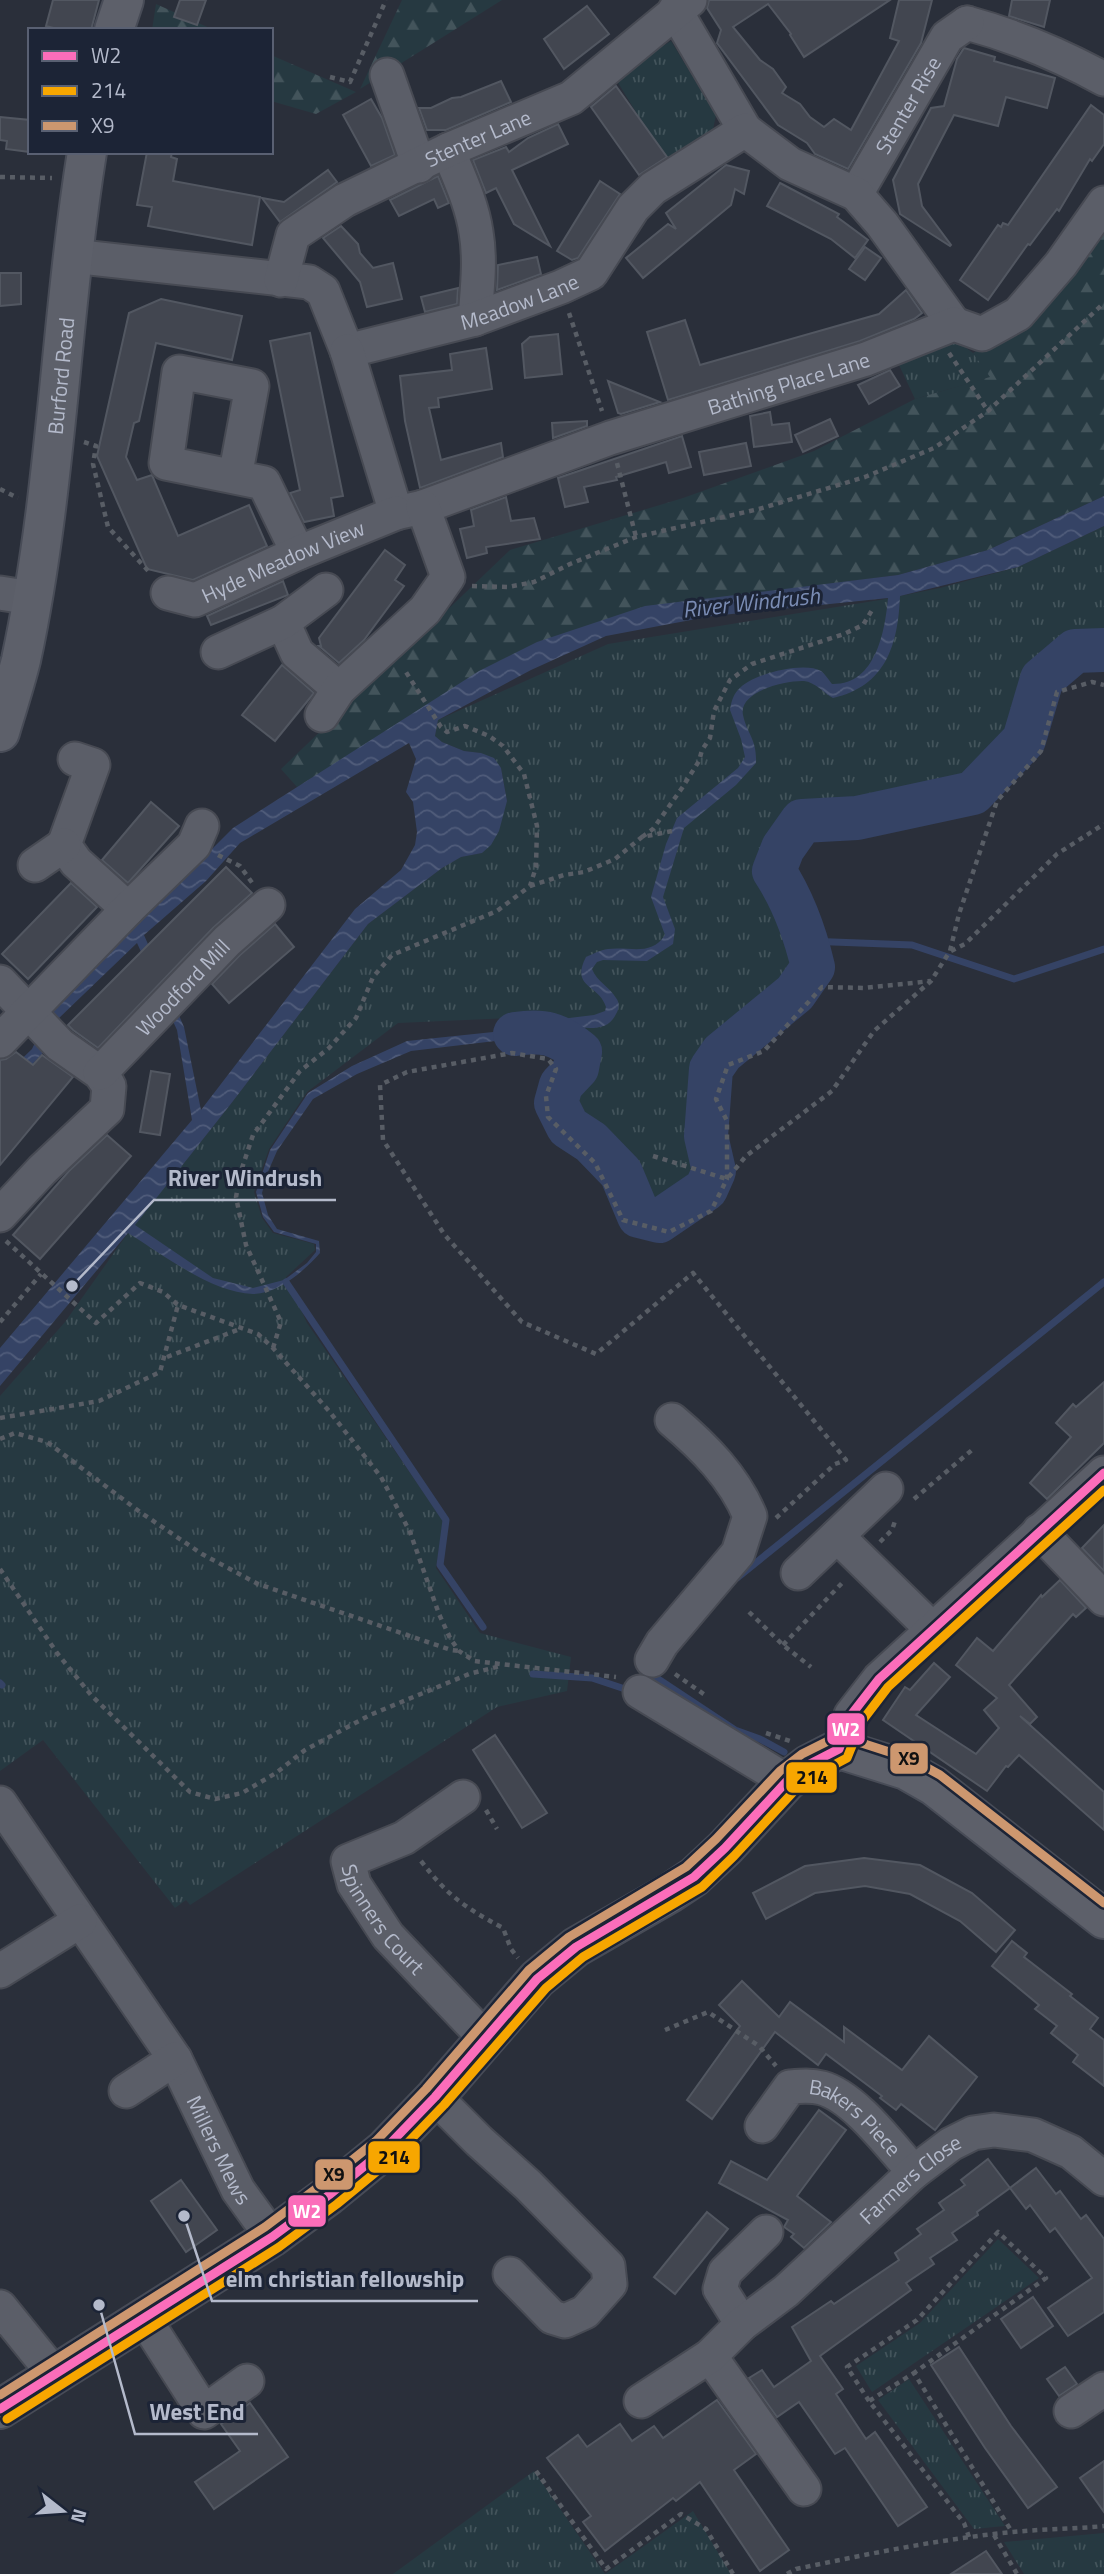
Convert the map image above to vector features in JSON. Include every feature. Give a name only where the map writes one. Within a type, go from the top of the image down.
[{"type":"main road","points":[[115,28],[124,0]]},
{"type":"main road","name":"Burford Road","points":[[0,732],[20,661],[16,595],[56,435],[72,256],[85,167]]},
{"type":"main road","points":[[0,2409],[272,2237],[329,2195],[384,2150],[435,2097],[537,1979],[576,1947],[670,1894],[694,1877],[787,1781],[808,1765],[839,1749],[906,1770],[934,1786],[1104,1919]]},
{"type":"street","points":[[683,5],[745,130],[790,164],[856,194],[882,224],[944,328],[982,334],[1018,314],[1061,264],[1104,203]]},
{"type":"street","name":"Stenter Lane","points":[[281,280],[293,235],[345,200],[448,150],[572,98],[683,5]]},
{"type":"street","points":[[969,12],[1005,33],[1070,60],[1104,79]]},
{"type":"street","name":"Stenter Rise","points":[[856,194],[947,37],[969,12]]},
{"type":"street","points":[[387,75],[419,166]]},
{"type":"street","name":"Meadow Lane","points":[[346,351],[475,319],[591,273],[633,208],[653,188],[745,130]]},
{"type":"street","points":[[448,150],[477,232],[479,277],[475,319]]},
{"type":"street","points":[[72,256],[309,282],[323,291],[409,510],[449,577],[425,610],[331,702],[297,653],[283,622]]},
{"type":"street","name":"Bathing Place Lane","points":[[409,510],[610,438],[866,359],[944,328]]},
{"type":"street","points":[[235,477],[264,483],[298,553]]},
{"type":"street","name":"Hyde Meadow View","points":[[168,593],[195,600],[298,553],[409,510]]},
{"type":"street","points":[[218,652],[283,622],[326,590]]},
{"type":"street","points":[[35,865],[64,845],[93,765],[75,760]]},
{"type":"street","points":[[0,1041],[33,1015],[128,909],[194,845],[202,826]]},
{"type":"street","points":[[64,845],[75,862],[128,909]]},
{"type":"street","name":"Woodford Mill","points":[[100,1073],[227,941],[268,905]]},
{"type":"street","points":[[0,982],[60,1045],[100,1073],[109,1086],[107,1109],[42,1170],[0,1215]]},
{"type":"street","points":[[660,1664],[662,1643],[738,1553],[750,1516],[743,1497],[703,1446],[672,1420]]},
{"type":"street","points":[[839,1749],[851,1716],[879,1679],[1104,1473]]},
{"type":"street","points":[[799,1573],[886,1489]]},
{"type":"street","points":[[1039,1531],[1104,1599]]},
{"type":"street","points":[[837,1536],[932,1629]]},
{"type":"street","points":[[631,1685],[787,1781]]},
{"type":"street","name":"Spinners Court","points":[[463,1797],[404,1838],[348,1861],[354,1884],[388,1936],[485,2038]]},
{"type":"street","name":"Millers Mews","points":[[0,1803],[175,2059],[238,2190],[272,2237]]},
{"type":"street","points":[[0,1971],[80,1921]]},
{"type":"street","points":[[126,2091],[175,2059]]},
{"type":"street","name":"Bakers Piece","points":[[762,2126],[790,2087],[807,2085],[825,2089],[846,2101],[914,2172]]},
{"type":"street","points":[[435,2097],[608,2266],[610,2284],[585,2312],[565,2321],[552,2317],[510,2274]]},
{"type":"street","name":"Farmers Close","points":[[641,2401],[709,2357],[742,2325],[786,2291],[914,2172],[951,2144],[973,2133],[994,2130],[1033,2135],[1071,2152],[1104,2179]]},
{"type":"street","points":[[742,2325],[720,2289],[724,2272],[766,2232]]},
{"type":"street","points":[[0,2307],[55,2375]]},
{"type":"street","points":[[144,2318],[204,2419],[247,2381]]},
{"type":"street","points":[[709,2357],[804,2488]]},
{"type":"path","points":[[330,78],[350,82],[386,0]]},
{"type":"path","points":[[0,177],[36,176],[85,167]]},
{"type":"path","points":[[561,287],[610,438],[636,537]]},
{"type":"path","points":[[449,577],[461,586],[508,587],[534,582],[636,537],[759,509],[865,477],[934,448],[988,411],[1104,303]]},
{"type":"path","points":[[944,328],[988,411]]},
{"type":"path","points":[[56,435],[96,446],[93,464],[108,527],[168,593]]},
{"type":"path","points":[[274,1348],[281,1322],[246,1245],[236,1197],[241,1171],[253,1135],[300,1070],[329,1048],[356,1018],[373,977],[392,955],[497,911],[530,886],[564,875],[584,872],[615,859],[653,829],[682,788],[710,738],[714,711],[730,680],[752,664],[844,634],[863,625],[872,610]]},
{"type":"path","points":[[408,674],[447,732],[466,726],[489,736],[503,746],[524,774],[537,826],[536,867],[530,886]]},
{"type":"path","points":[[738,1553],[835,1464],[846,1460],[692,1273],[596,1354],[522,1322],[444,1234],[383,1140],[380,1085],[407,1072],[512,1052],[548,1059],[556,1069],[546,1096],[548,1117],[595,1163],[624,1220],[669,1232],[711,1211],[727,1179],[746,1156],[832,1091],[874,1031],[931,981],[950,951],[959,914],[997,801],[1041,751],[1057,692],[1092,682],[1104,685]]},
{"type":"path","points":[[950,951],[965,944],[1057,854],[1104,824]]},
{"type":"path","points":[[642,837],[672,831]]},
{"type":"path","points":[[727,1179],[727,1121],[716,1099],[728,1065],[764,1051],[822,987],[864,988],[931,981]]},
{"type":"path","points":[[653,1156],[727,1179]]},
{"type":"path","points":[[0,1236],[96,1323],[140,1283],[158,1289],[178,1305],[258,1334],[274,1348],[329,1411],[381,1477],[410,1532],[439,1614],[459,1651]]},
{"type":"path","points":[[0,1322],[41,1274]]},
{"type":"path","points":[[0,1418],[99,1401],[160,1373],[178,1305]]},
{"type":"path","points":[[166,1357],[241,1329]]},
{"type":"path","points":[[0,1439],[15,1433],[47,1441],[202,1555],[258,1584],[459,1651],[474,1661],[532,1667],[631,1685]]},
{"type":"path","points":[[0,1569],[57,1653],[91,1695],[190,1792],[215,1799],[242,1793],[276,1773],[304,1749],[370,1715],[469,1674],[505,1665]]},
{"type":"path","points":[[749,1612],[782,1645],[811,1667]]},
{"type":"path","points":[[660,1664],[710,1699]]},
{"type":"path","points":[[764,1732],[800,1745],[839,1749]]},
{"type":"path","points":[[404,1838],[443,1890],[472,1912],[503,1928],[510,1949],[537,1979]]},
{"type":"path","points":[[665,2030],[708,2012],[759,2046],[790,2087]]},
{"type":"path","points":[[869,2401],[914,2373],[1046,2278],[998,2232],[917,2320],[847,2367],[869,2401],[964,2523],[969,2537]]},
{"type":"path","points":[[914,2373],[1012,2532]]},
{"type":"path","points":[[536,2471],[606,2569],[681,2514],[706,2529],[733,2574]]},
{"type":"path","points":[[787,2574],[796,2569],[851,2557],[969,2537],[1104,2526]]},
{"type":"path","points":[[993,2535],[1017,2574]]},
{"type":"green space","points":[[402,0],[502,0],[360,89]]},
{"type":"green space","points":[[156,4],[210,28],[152,28]]},
{"type":"green space","points":[[671,41],[716,115],[711,139],[668,165],[614,76]]},
{"type":"green space","points":[[273,56],[356,92],[316,114],[273,102]]},
{"type":"green space","points":[[1104,227],[1104,496],[988,550],[898,575],[781,590],[537,642],[297,787],[281,769],[510,550],[683,498],[814,451],[915,399],[990,377],[973,353],[989,344]]},
{"type":"green space","points":[[957,341],[973,353],[991,377],[915,399],[899,365]]},
{"type":"green space","points":[[1104,526],[1104,639],[1072,640],[1033,670],[1012,733],[969,782],[796,810],[759,874],[799,966],[785,986],[716,1040],[699,1060],[690,1141],[697,1181],[659,1207],[648,1204],[627,1161],[576,1118],[567,1100],[587,1069],[590,1048],[575,1036],[535,1017],[398,1023],[307,1092],[269,1149],[254,1192],[262,1218],[273,1233],[314,1244],[315,1250],[286,1277],[307,1323],[443,1521],[436,1568],[480,1633],[571,1657],[567,1691],[497,1707],[190,1905],[186,1900],[175,1908],[43,1740],[0,1771],[0,1396],[65,1322],[128,1233],[368,924],[442,868],[460,857],[482,853],[507,801],[501,768],[481,753],[464,751],[442,742],[435,736],[438,720],[608,644],[940,588],[1018,567]]},
{"type":"green space","points":[[998,2239],[1039,2278],[872,2392],[856,2366],[920,2323]]},
{"type":"green space","points":[[909,2379],[1005,2526],[974,2529],[878,2400]]},
{"type":"green space","points":[[534,2471],[605,2574],[393,2574]]},
{"type":"green space","points":[[693,2511],[731,2574],[605,2574]]},
{"type":"green space","points":[[1104,2533],[1104,2574],[1024,2574],[1004,2542]]},
{"type":"water","points":[[1104,496],[1104,526],[1018,567],[900,596],[892,647],[886,661],[866,684],[833,698],[812,683],[796,681],[765,689],[748,699],[743,707],[743,715],[755,748],[756,763],[736,785],[684,828],[663,897],[675,929],[673,944],[647,961],[603,960],[597,962],[592,969],[618,1002],[618,1010],[612,1021],[592,1028],[561,1027],[560,1033],[575,1040],[571,1048],[537,1036],[411,1051],[357,1074],[313,1099],[277,1151],[262,1193],[268,1215],[277,1229],[319,1241],[320,1253],[306,1267],[272,1290],[253,1294],[237,1292],[204,1280],[128,1233],[0,1386],[0,1348],[192,1120],[177,1030],[137,943],[57,1020],[42,1054],[0,1098],[0,1080],[32,1049],[49,1014],[233,828],[479,671],[537,642],[645,606],[898,575],[988,550]],"holes":[[[888,598],[881,640],[868,666],[859,676],[847,682],[832,684],[821,671],[813,668],[790,668],[765,674],[744,684],[736,692],[730,710],[745,757],[738,768],[677,818],[666,844],[651,897],[665,935],[659,942],[646,948],[608,949],[586,957],[581,975],[587,985],[598,994],[606,1007],[605,1011],[561,1019],[541,1027],[407,1041],[352,1066],[308,1093],[270,1150],[256,1192],[263,1217],[274,1232],[316,1244],[316,1252],[307,1263],[284,1280],[253,1288],[213,1278],[135,1225],[368,924],[442,868],[461,857],[482,853],[491,845],[499,831],[507,801],[501,768],[494,758],[464,751],[442,742],[435,736],[438,720],[531,670],[606,636],[712,616]],[[409,743],[416,759],[406,792],[413,802],[417,832],[415,845],[401,870],[355,909],[201,1110],[184,1027],[144,935],[206,881],[240,843]]]},
{"type":"building","points":[[53,0],[99,0],[92,28],[46,26]]},
{"type":"building","points":[[180,0],[206,0],[197,25],[174,17]]},
{"type":"building","points":[[709,0],[890,0],[804,57],[791,34],[768,4],[733,27],[760,60],[773,69],[786,87],[782,93],[800,104],[810,117],[824,127],[834,119],[851,130],[899,41],[890,38],[899,0],[932,0],[921,43],[848,169],[815,154],[807,143],[778,125],[717,43],[721,30],[707,8]]},
{"type":"building","points":[[1012,0],[1050,0],[1044,27],[1009,16]]},
{"type":"building","points":[[587,6],[609,34],[564,69],[544,39]]},
{"type":"building","points":[[964,48],[995,57],[994,61],[1055,78],[1047,108],[1006,97],[998,126],[954,115],[918,184],[922,206],[950,246],[900,214],[893,180],[931,108],[944,106],[957,59]]},
{"type":"building","points":[[501,81],[511,102],[446,130],[427,130],[419,108],[431,108]]},
{"type":"building","points":[[616,86],[667,157],[639,175],[591,107]]},
{"type":"building","points":[[371,99],[382,118],[395,155],[371,166],[343,115]]},
{"type":"building","points":[[1091,105],[1104,115],[1104,144],[1092,161],[1090,159],[1059,211],[1057,209],[1030,245],[1028,244],[988,300],[960,280],[998,225],[1008,225]]},
{"type":"building","points":[[0,117],[28,120],[28,152],[6,149],[7,141],[0,140]]},
{"type":"building","points":[[558,124],[568,144],[512,170],[550,246],[514,224],[496,188],[486,193],[473,160],[506,147],[509,152],[528,138]]},
{"type":"building","points":[[147,154],[172,154],[171,157],[177,159],[173,181],[260,197],[252,245],[148,226],[152,207],[137,205]]},
{"type":"building","points":[[726,165],[749,171],[744,194],[735,189],[731,205],[643,278],[626,258],[668,224],[676,229],[666,213]]},
{"type":"building","points":[[328,170],[337,182],[280,222],[262,198],[284,202]]},
{"type":"building","points":[[438,176],[449,203],[438,208],[434,199],[399,216],[390,200]]},
{"type":"building","points":[[600,181],[620,194],[578,258],[572,260],[557,251]]},
{"type":"building","points":[[780,183],[839,214],[837,217],[868,240],[855,258],[831,239],[767,206]]},
{"type":"building","points":[[341,226],[358,244],[360,253],[373,268],[393,263],[402,299],[367,307],[360,282],[323,238]]},
{"type":"building","points":[[865,247],[881,258],[865,280],[849,269]]},
{"type":"building","points":[[537,257],[541,274],[497,290],[498,265]]},
{"type":"building","points":[[0,273],[21,273],[21,304],[0,306]]},
{"type":"building","points":[[458,288],[457,304],[425,312],[421,297]]},
{"type":"building","points":[[906,290],[922,313],[914,319],[860,341],[668,400],[647,332],[685,320],[700,365],[879,314]]},
{"type":"building","points":[[161,299],[242,316],[232,360],[156,343],[139,421],[134,423],[126,457],[137,480],[152,475],[178,536],[249,505],[267,546],[193,580],[147,569],[97,456],[129,313]]},
{"type":"building","points":[[310,333],[343,496],[331,498],[334,516],[304,522],[290,493],[300,490],[270,341]]},
{"type":"building","points":[[558,334],[562,374],[525,378],[522,344],[530,337]]},
{"type":"building","points":[[486,348],[492,389],[438,398],[439,407],[429,408],[441,460],[501,443],[503,457],[420,488],[405,421],[400,376],[452,370],[450,354]]},
{"type":"building","points":[[890,370],[900,386],[869,404],[858,385]]},
{"type":"building","points":[[608,381],[660,402],[618,413]]},
{"type":"building","points":[[770,412],[772,425],[789,423],[792,442],[754,447],[750,416]]},
{"type":"building","points":[[830,419],[838,436],[803,452],[795,435]]},
{"type":"building","points":[[587,421],[587,426],[553,438],[552,423]]},
{"type":"building","points":[[682,436],[691,467],[669,473],[666,462],[616,477],[617,480],[584,487],[588,502],[565,507],[558,478]]},
{"type":"building","points":[[746,443],[751,466],[704,475],[699,452]]},
{"type":"building","points":[[506,497],[511,521],[534,518],[540,539],[486,547],[487,553],[467,558],[460,529],[474,526],[471,510]]},
{"type":"building","points":[[385,550],[405,565],[395,580],[404,586],[364,640],[339,663],[319,646],[319,638]]},
{"type":"building","points":[[283,581],[288,595],[211,625],[207,616]]},
{"type":"building","points":[[282,665],[314,693],[275,741],[242,715]]},
{"type":"building","points":[[151,802],[179,826],[128,883],[102,860]]},
{"type":"building","points":[[226,867],[252,893],[213,928],[98,1048],[73,1030],[68,1025]]},
{"type":"building","points":[[71,883],[97,907],[28,979],[2,954]]},
{"type":"building","points":[[275,924],[294,947],[229,1003],[212,984]]},
{"type":"building","points":[[16,1052],[33,1065],[42,1055],[73,1077],[0,1165],[0,1060]]},
{"type":"building","points":[[151,1071],[170,1074],[160,1135],[140,1132]]},
{"type":"building","points":[[107,1135],[131,1156],[40,1259],[13,1235],[69,1171]]},
{"type":"building","points":[[1104,1382],[1104,1443],[1047,1499],[1030,1483],[1071,1437],[1056,1423],[1073,1404],[1076,1407]]},
{"type":"building","points":[[1104,1525],[1104,1571],[1082,1548]]},
{"type":"building","points":[[1060,1580],[1086,1608],[1076,1617],[1073,1614],[1009,1685],[1037,1717],[1030,1724],[1020,1716],[1104,1792],[1104,1830],[1019,1755],[1006,1766],[987,1791],[883,1720],[905,1687],[910,1690],[934,1663],[950,1677],[916,1715],[976,1754],[999,1728],[984,1710],[997,1698],[956,1665],[977,1638],[993,1651],[1041,1595],[1042,1597]]},
{"type":"building","points":[[495,1735],[547,1813],[522,1828],[473,1750]]},
{"type":"building","points":[[864,1858],[920,1865],[972,1893],[1015,1930],[996,1952],[960,1921],[910,1894],[865,1886],[815,1893],[766,1919],[753,1893],[805,1866]]},
{"type":"building","points":[[1012,1941],[1027,1953],[1024,1957],[1098,2018],[1090,2029],[1104,2040],[1104,2086],[1073,2062],[1078,2055],[1051,2033],[1057,2026],[1035,2009],[1039,2005],[992,1966]]},
{"type":"building","points":[[742,1981],[779,2017],[790,2002],[844,2042],[844,2027],[902,2070],[929,2036],[977,2077],[935,2130],[901,2104],[896,2110],[880,2098],[882,2096],[826,2054],[818,2065],[775,2032],[712,2119],[687,2100],[740,2026],[719,2005]]},
{"type":"building","points":[[819,2110],[846,2130],[797,2196],[831,2222],[804,2248],[791,2237],[794,2234],[784,2227],[788,2220],[719,2183],[731,2161],[767,2180]]},
{"type":"building","points":[[988,2159],[1010,2188],[952,2233],[957,2240],[930,2258],[934,2264],[906,2283],[911,2290],[820,2356],[843,2389],[836,2394],[866,2439],[875,2432],[927,2507],[898,2526],[845,2448],[835,2454],[799,2402],[777,2417],[749,2378],[762,2370],[774,2387],[811,2361],[792,2327],[831,2301],[834,2304],[899,2260],[895,2253],[921,2234],[917,2229],[944,2210],[939,2203],[965,2185],[961,2180]]},
{"type":"building","points":[[1036,2168],[1056,2194],[1060,2191],[1081,2219],[1086,2215],[1104,2239],[1104,2312],[1068,2336],[1048,2308],[1092,2278],[1055,2228],[1050,2232],[1030,2205],[1026,2209],[1010,2188]]},
{"type":"building","points":[[181,2180],[217,2230],[186,2252],[151,2201]]},
{"type":"building","points":[[707,2212],[728,2229],[675,2294],[654,2277]]},
{"type":"building","points":[[1033,2297],[1053,2326],[1021,2348],[1001,2319]]},
{"type":"building","points":[[959,2347],[1011,2426],[1057,2487],[1028,2508],[931,2365]]},
{"type":"building","points":[[1065,2367],[1077,2384],[1059,2396],[1047,2379]]},
{"type":"building","points":[[717,2400],[756,2454],[734,2470],[789,2550],[760,2571],[700,2482],[676,2501],[673,2498],[605,2551],[583,2522],[591,2516],[547,2458],[578,2435],[587,2447],[620,2424],[632,2441],[654,2426],[663,2438]]},
{"type":"building","points":[[250,2403],[288,2457],[214,2509],[195,2482],[240,2451],[221,2424]]},
{"type":"building","points":[[1104,2461],[1104,2512],[1080,2478]]},
{"type":"building","points":[[986,2551],[1002,2574],[951,2574]]},
{"type":"waterway","name":"River Windrush","points":[[515,1034],[550,1034],[580,1052],[577,1068],[561,1085],[556,1103],[568,1127],[591,1142],[621,1173],[639,1216],[659,1221],[706,1189],[714,1171],[706,1136],[711,1069],[722,1053],[795,993],[813,967],[798,917],[774,871],[783,848],[802,821],[857,818],[973,793],[1024,740],[1042,679],[1075,651],[1104,650]]},
{"type":"waterway","points":[[807,941],[912,945],[1014,979],[1104,949]]},
{"type":"waterway","points":[[286,1282],[446,1520],[440,1565],[483,1627]]},
{"type":"waterway","points":[[737,1578],[1104,1282]]},
{"type":"waterway","points":[[650,1672],[735,1730],[784,1752]]},
{"type":"waterway","points":[[533,1674],[592,1678],[625,1689]]},
{"type":"transit line","name":"W2","points":[[0,2409],[272,2237],[384,2150],[435,2097],[537,1979],[576,1947],[694,1877],[787,1781],[808,1765],[839,1749],[851,1715],[879,1679],[1104,1473]]},
{"type":"transit line","name":"214","points":[[7,2419],[279,2247],[393,2158],[444,2105],[546,1988],[583,1957],[702,1887],[795,1790],[815,1775],[847,1758],[862,1721],[888,1687],[1104,1490]]},
{"type":"transit line","name":"X9","points":[[0,2395],[265,2227],[321,2185],[376,2141],[426,2089],[529,1970],[569,1937],[686,1867],[780,1771],[802,1754],[834,1738],[843,1737],[911,1759],[940,1775],[1104,1903]]},
{"type":"place","name":"River Windrush","points":[[72,1286]]},
{"type":"place","name":"elm christian fellowship","points":[[184,2216]]},
{"type":"place","name":"West End","points":[[99,2305]]}]
